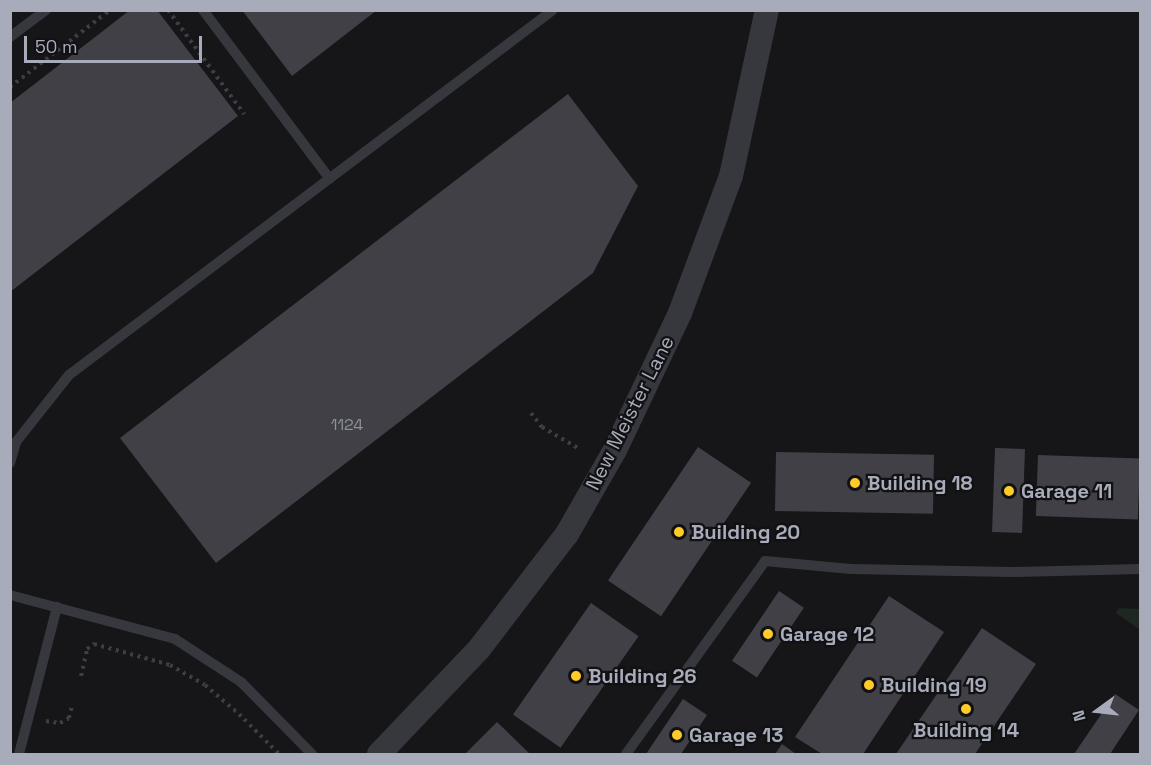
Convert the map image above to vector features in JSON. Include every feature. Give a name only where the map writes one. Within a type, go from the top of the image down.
[{"type":"street","name":"New Meister Lane","points":[[379,754],[479,649],[567,534],[615,450],[680,313],[731,176],[767,10]]},
{"type":"lane","points":[[10,37],[45,10]]},
{"type":"lane","points":[[203,10],[330,179]]},
{"type":"lane","points":[[10,463],[16,442],[69,375],[553,10]]},
{"type":"lane","points":[[626,754],[765,561],[851,569],[1012,572],[1140,569]]},
{"type":"lane","points":[[10,595],[175,639],[241,682],[312,754]]},
{"type":"lane","points":[[20,754],[57,606]]},
{"type":"path","points":[[10,87],[110,10]]},
{"type":"path","points":[[168,10],[244,114]]},
{"type":"path","points":[[531,413],[542,427],[581,450]]},
{"type":"path","points":[[81,676],[87,649],[94,644],[170,665],[205,685],[239,714],[279,754]]},
{"type":"path","points":[[46,721],[60,723],[69,718],[72,706]]},
{"type":"shaded area","points":[[1119,608],[1140,609],[1140,630],[1116,613]]},
{"type":"building","points":[[130,10],[157,10],[238,116],[10,292],[10,103]]},
{"type":"building","points":[[242,10],[377,10],[292,76]]},
{"type":"building","points":[[568,94],[638,186],[593,273],[216,563],[120,438]]},
{"type":"building","name":"Building 20","points":[[698,447],[751,483],[661,616],[608,580]]},
{"type":"building","name":"Garage 11","points":[[995,448],[1025,449],[1022,533],[992,532]]},
{"type":"building","name":"Building 18","points":[[776,452],[934,455],[933,514],[775,511]]},
{"type":"building","points":[[1038,455],[1140,459],[1138,520],[1036,516]]},
{"type":"building","name":"Garage 12","points":[[779,591],[804,608],[757,677],[732,661]]},
{"type":"building","name":"Building 19","points":[[889,596],[944,632],[863,754],[822,754],[795,737]]},
{"type":"building","name":"Building 26","points":[[591,603],[639,636],[561,748],[513,714]]},
{"type":"building","name":"Building 14","points":[[982,628],[1036,664],[975,754],[896,754]]},
{"type":"building","points":[[1115,694],[1139,710],[1110,754],[1074,754]]},
{"type":"building","name":"Garage 13","points":[[683,699],[707,715],[681,754],[646,754]]},
{"type":"building","points":[[497,722],[530,754],[465,754]]},
{"type":"building","points":[[782,744],[796,754],[775,754]]},
{"type":"place","name":"Building 18","points":[[855,483]]},
{"type":"place","name":"Garage 11","points":[[1009,491]]},
{"type":"place","name":"Building 20","points":[[679,532]]},
{"type":"place","name":"Garage 12","points":[[768,634]]},
{"type":"place","name":"Building 26","points":[[576,676]]},
{"type":"place","name":"Building 19","points":[[869,685]]},
{"type":"place","name":"Building 14","points":[[966,709]]},
{"type":"place","name":"Garage 13","points":[[677,735]]}]
